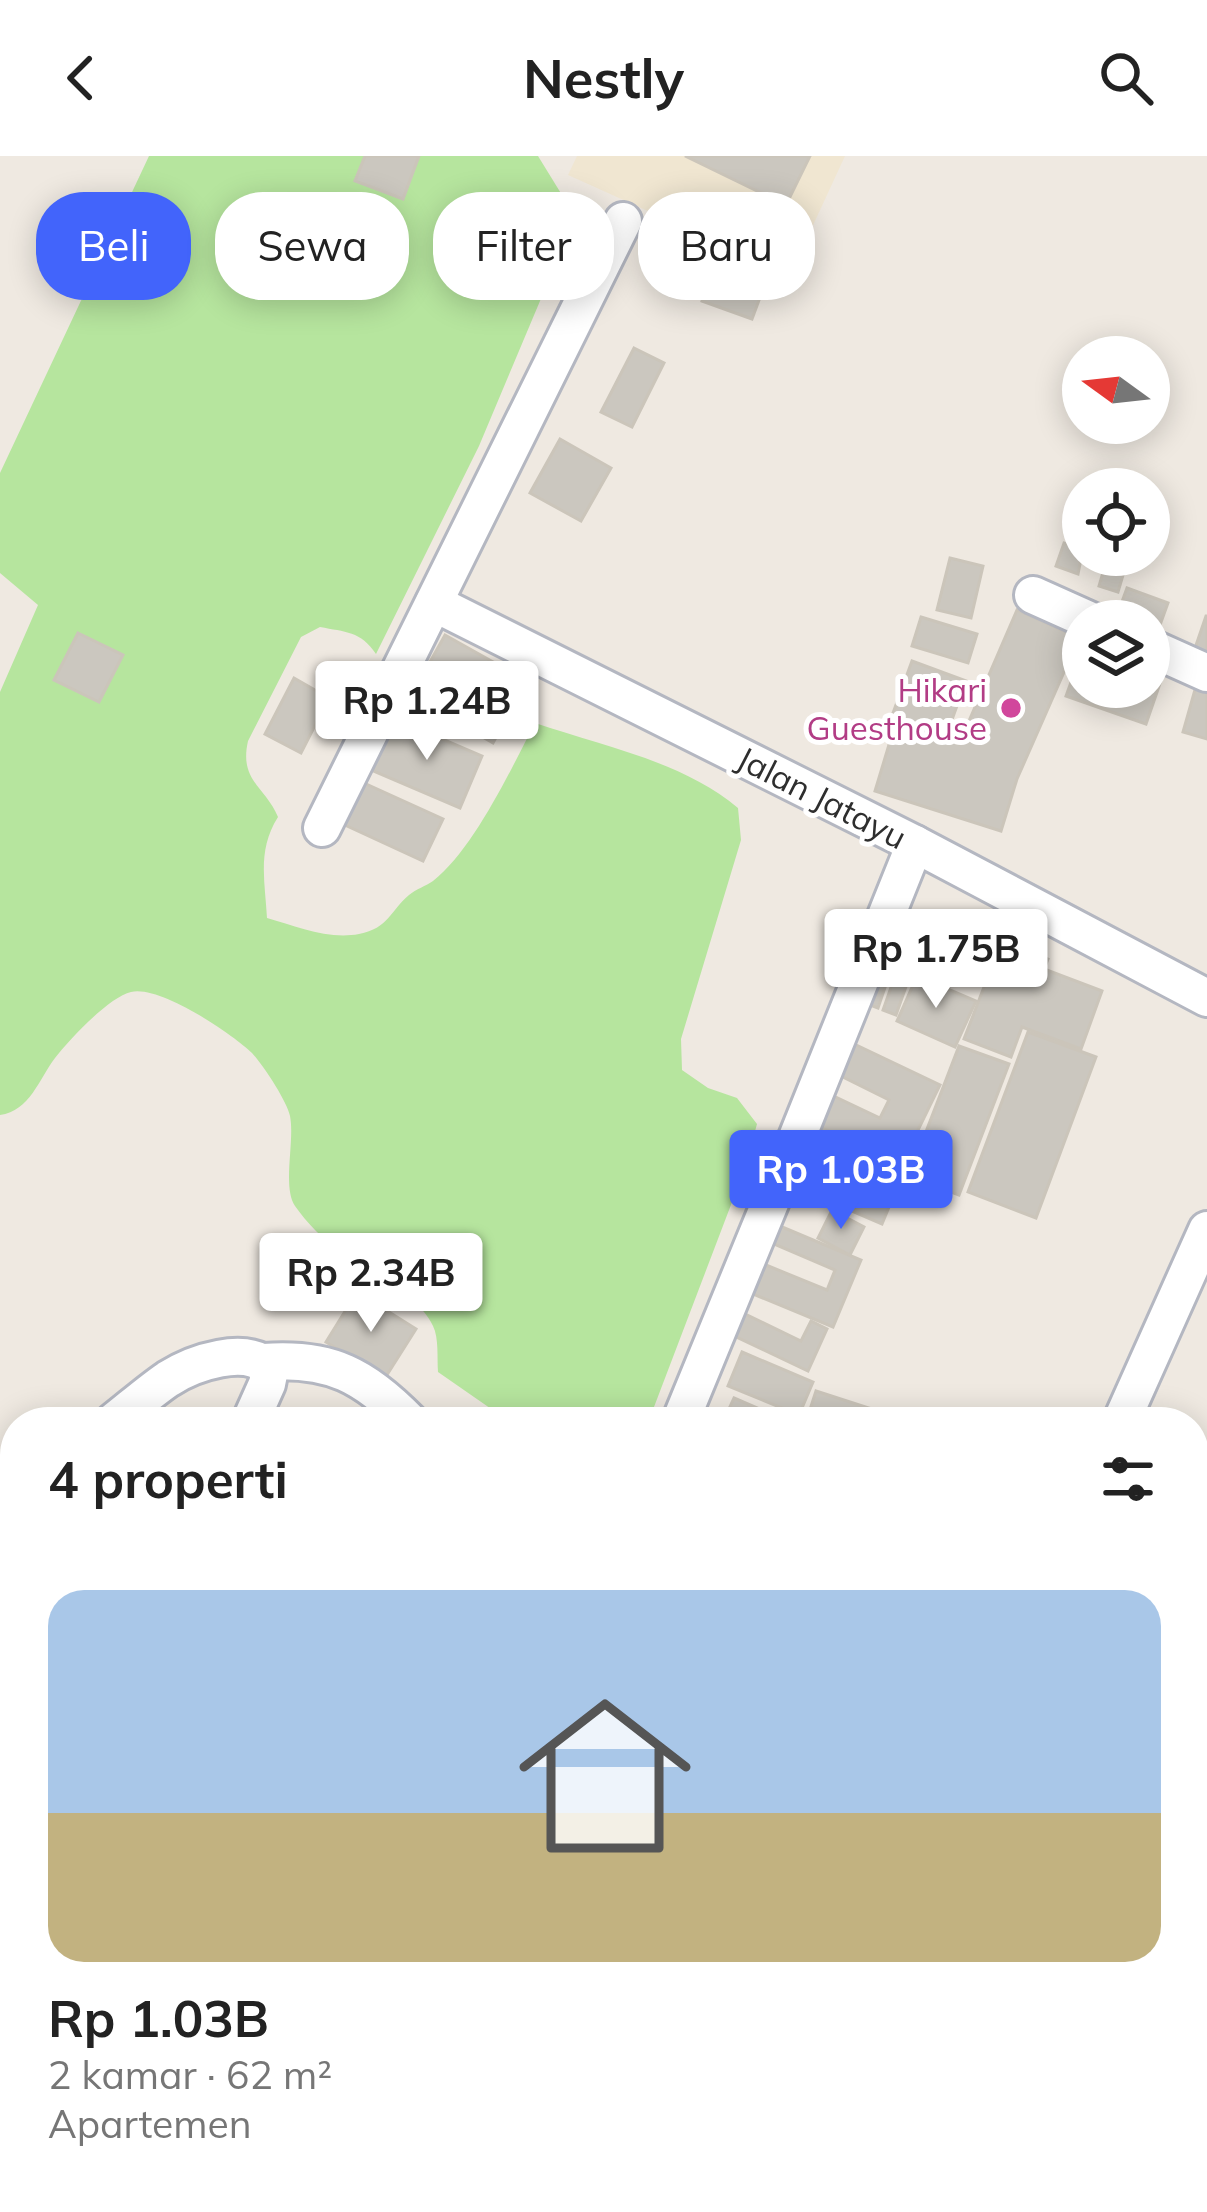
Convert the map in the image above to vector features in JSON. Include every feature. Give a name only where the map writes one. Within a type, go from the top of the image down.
[{"type":"street","points":[[322,828],[623,221]]},
{"type":"street","points":[[1033,595],[1062,608]]},
{"type":"street","name":"Jalan Jatayu","points":[[434,603],[915,844],[1207,998]]},
{"type":"street","points":[[1170,656],[1207,673]]},
{"type":"street","points":[[686,1407],[915,844]]},
{"type":"street","points":[[1128,1407],[1207,1230]]},
{"type":"street","points":[[132,1407],[171,1376],[220,1359],[243,1357],[315,1363],[360,1379],[396,1407]]},
{"type":"street","points":[[257,1407],[270,1376],[264,1362]]},
{"type":"shaded area","points":[[577,156],[845,156],[815,221],[815,192],[638,192],[638,207],[568,175]]},
{"type":"green space","points":[[149,156],[538,156],[560,192],[433,192],[433,300],[540,300],[479,446],[376,654],[364,641],[345,632],[320,627],[301,637],[248,741],[247,765],[278,817],[265,854],[267,918],[336,935],[377,928],[409,895],[448,867],[490,807],[535,723],[668,767],[738,808],[741,840],[681,1039],[682,1070],[708,1088],[737,1098],[757,1124],[745,1168],[654,1407],[488,1407],[438,1372],[436,1336],[426,1314],[405,1294],[334,1248],[295,1206],[289,1187],[290,1116],[262,1066],[228,1034],[176,1003],[144,992],[131,992],[112,1002],[61,1050],[26,1101],[0,1115],[0,692],[38,605],[0,573],[0,473],[81,300],[191,300],[191,192],[132,192]]},
{"type":"building","points":[[365,156],[419,156],[406,192],[384,192],[355,181]]},
{"type":"building","points":[[685,156],[810,156],[792,192],[759,192]]},
{"type":"building","points":[[702,300],[759,300],[752,319]]},
{"type":"building","points":[[634,348],[664,363],[632,427],[601,412]]},
{"type":"building","points":[[560,439],[611,468],[581,521],[530,493]]},
{"type":"building","points":[[950,558],[983,566],[971,618],[937,610]]},
{"type":"building","points":[[1102,576],[1123,576],[1118,592],[1099,586]]},
{"type":"building","points":[[1127,588],[1160,600],[1123,600]]},
{"type":"building","name":"Hikari Guesthouse","points":[[1017,610],[1062,630],[1062,677],[1017,779],[1001,831],[875,791],[891,738],[885,735],[912,661],[966,681],[945,739],[959,744]]},
{"type":"building","points":[[1207,616],[1207,659],[1193,654]]},
{"type":"building","points":[[921,617],[977,634],[968,663],[912,646]]},
{"type":"building","points":[[78,633],[123,655],[99,702],[54,680]]},
{"type":"building","points":[[445,635],[527,681],[493,743],[411,696]]},
{"type":"building","points":[[294,678],[329,698],[301,753],[265,734]]},
{"type":"building","points":[[1196,686],[1207,689],[1207,739],[1183,732]]},
{"type":"building","points":[[1100,708],[1152,708],[1146,724]]},
{"type":"building","points":[[393,718],[482,756],[460,808],[371,770]]},
{"type":"building","points":[[364,783],[443,819],[423,861],[345,825]]},
{"type":"building","points":[[1009,922],[1037,933],[1029,952],[1048,959],[1044,969],[1102,991],[1081,1049],[1022,1027],[1011,1057],[964,1039]]},
{"type":"building","points":[[875,947],[896,955],[878,1008],[857,1000]]},
{"type":"building","points":[[895,976],[908,981],[896,1015],[883,1010]]},
{"type":"building","points":[[917,976],[976,1001],[955,1047],[897,1021]]},
{"type":"building","points":[[1028,1032],[1096,1057],[1036,1218],[968,1192]]},
{"type":"building","points":[[850,1042],[940,1085],[901,1165],[812,1123],[827,1093],[880,1118],[889,1100],[835,1073]]},
{"type":"building","points":[[959,1046],[1009,1064],[959,1195],[909,1176]]},
{"type":"building","points":[[862,1156],[903,1173],[882,1224],[840,1206]]},
{"type":"building","points":[[832,1210],[864,1227],[850,1255],[818,1238]]},
{"type":"building","points":[[775,1224],[861,1260],[833,1327],[753,1294],[766,1265],[827,1290],[835,1270],[767,1241]]},
{"type":"building","points":[[357,1292],[416,1329],[385,1378],[326,1342]]},
{"type":"building","points":[[739,1311],[801,1341],[811,1321],[827,1329],[808,1371],[728,1333]]},
{"type":"building","points":[[742,1352],[813,1382],[802,1407],[779,1407],[728,1386]]},
{"type":"building","points":[[816,1391],[866,1407],[811,1407]]},
{"type":"building","points":[[734,1398],[755,1407],[730,1407]]},
{"type":"place","name":"Hikari Guesthouse","points":[[1011,708]]}]
